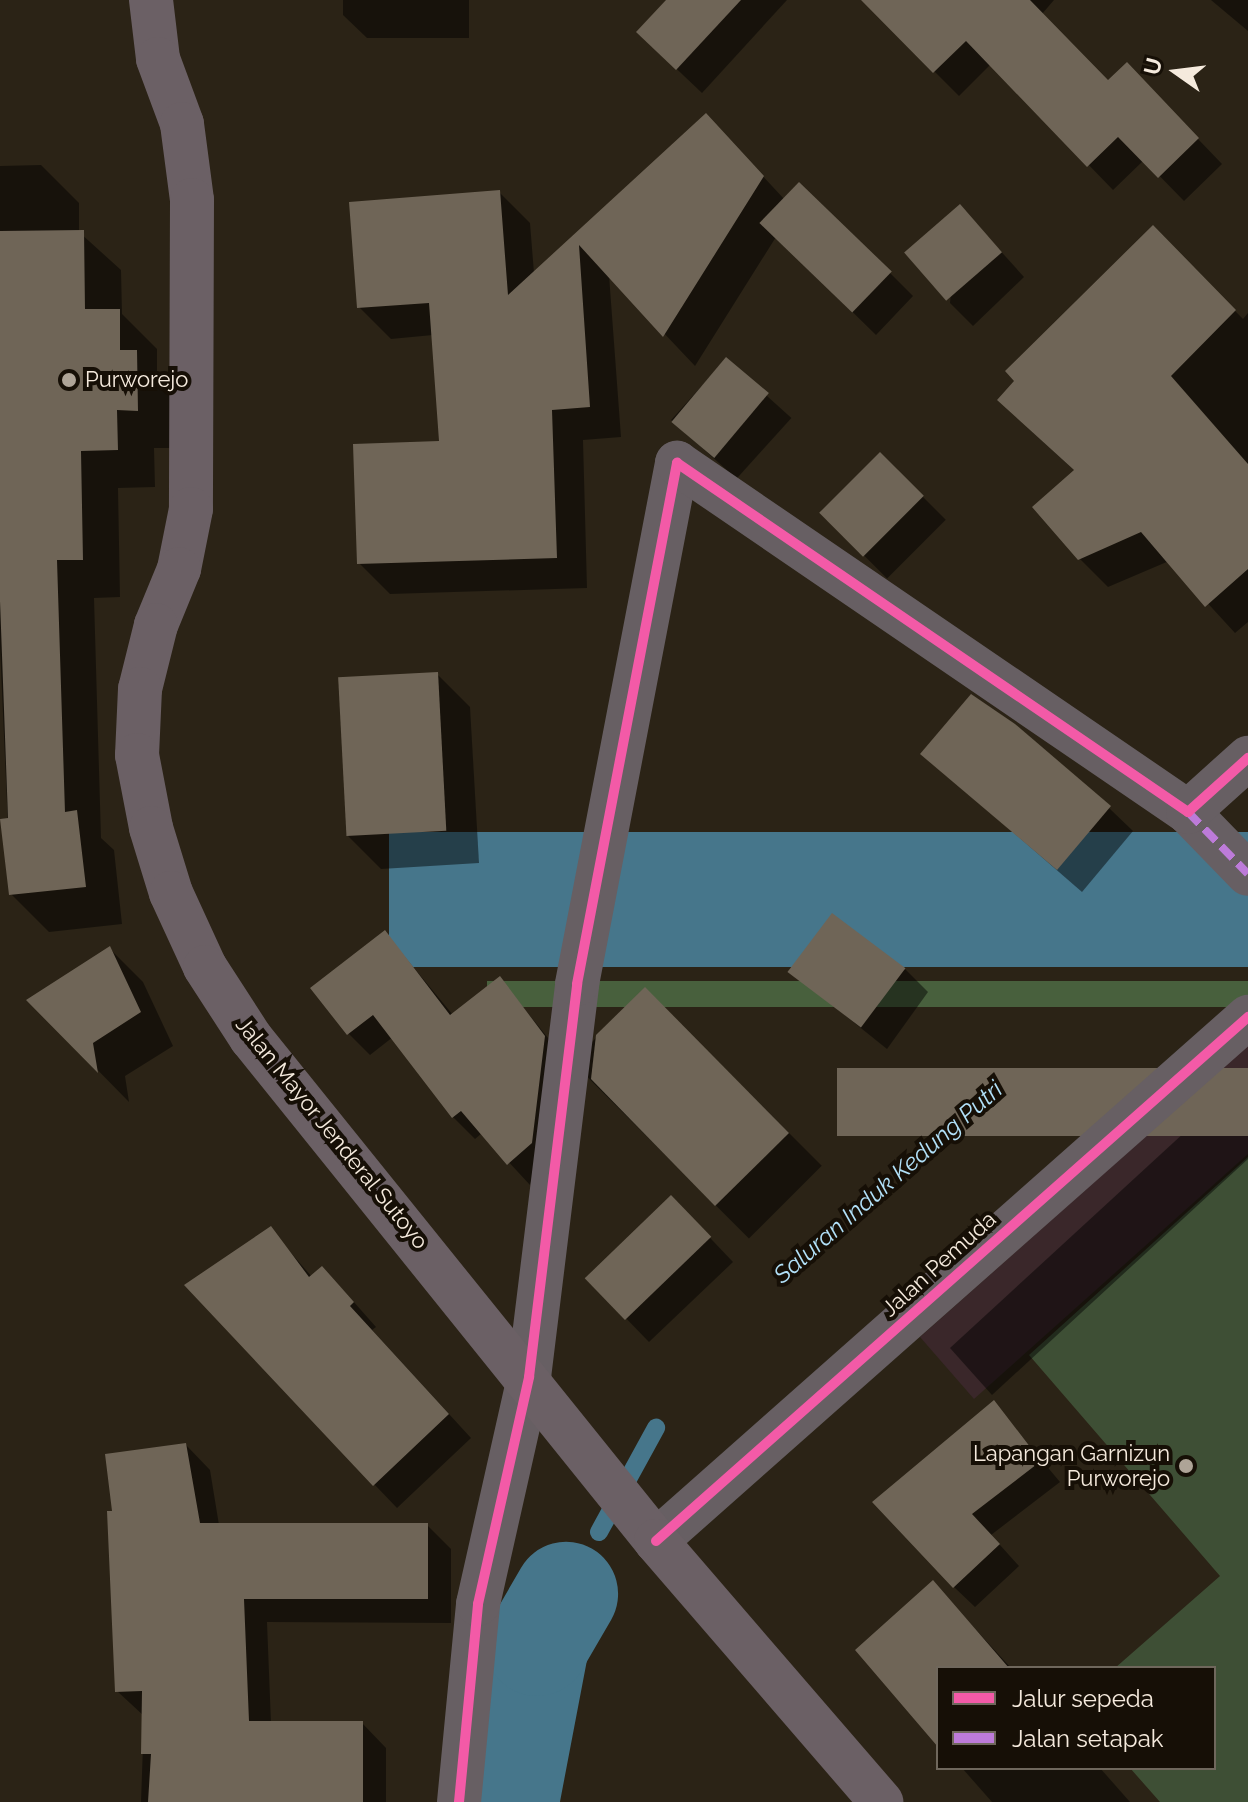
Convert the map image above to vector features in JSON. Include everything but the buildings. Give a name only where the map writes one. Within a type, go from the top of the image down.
[{"type":"main road","name":"Jalan Mayor Jenderal Sutoyo","points":[[151,0],[158,59],[182,124],[192,200],[191,509],[179,569],[156,625],[140,689],[137,755],[151,828],[171,893],[205,967],[251,1038],[529,1377],[645,1526],[881,1802]]},
{"type":"street","points":[[459,1802],[478,1604],[529,1377],[577,984],[677,463],[1200,825],[1248,874]]},
{"type":"street","points":[[1200,825],[1248,758]]},
{"type":"street","name":"Jalan Pemuda","points":[[645,1526],[1248,1017]]},
{"type":"shaded area","points":[[1248,1045],[1248,1154],[974,1399],[920,1337]]},
{"type":"green space","points":[[487,981],[1248,981],[1248,1007],[487,1007]]},
{"type":"green space","name":"Lapangan Garnizun Purworejo","points":[[1248,1157],[1248,1802],[1160,1802],[1132,1770],[1216,1770],[1216,1666],[1117,1666],[1220,1576],[1029,1355]]},
{"type":"water","points":[[389,832],[1248,832],[1248,967],[389,967]]},
{"type":"waterway","name":"Saluran Induk Kedung Putri","points":[[599,1532],[656,1428]]},
{"type":"waterway","points":[[507,1802],[537,1644],[566,1594]]},
{"type":"marked path","points":[[1188,812],[1248,874]]},
{"type":"cycle path","points":[[459,1802],[478,1604],[529,1377],[577,984],[677,463],[1188,812],[1248,758]]},
{"type":"cycle path","points":[[656,1541],[1248,1017]]},
{"type":"place","name":"Purworejo","points":[[69,380]]},
{"type":"place","name":"Lapangan Garnizun Purworejo","points":[[1186,1466]]}]
